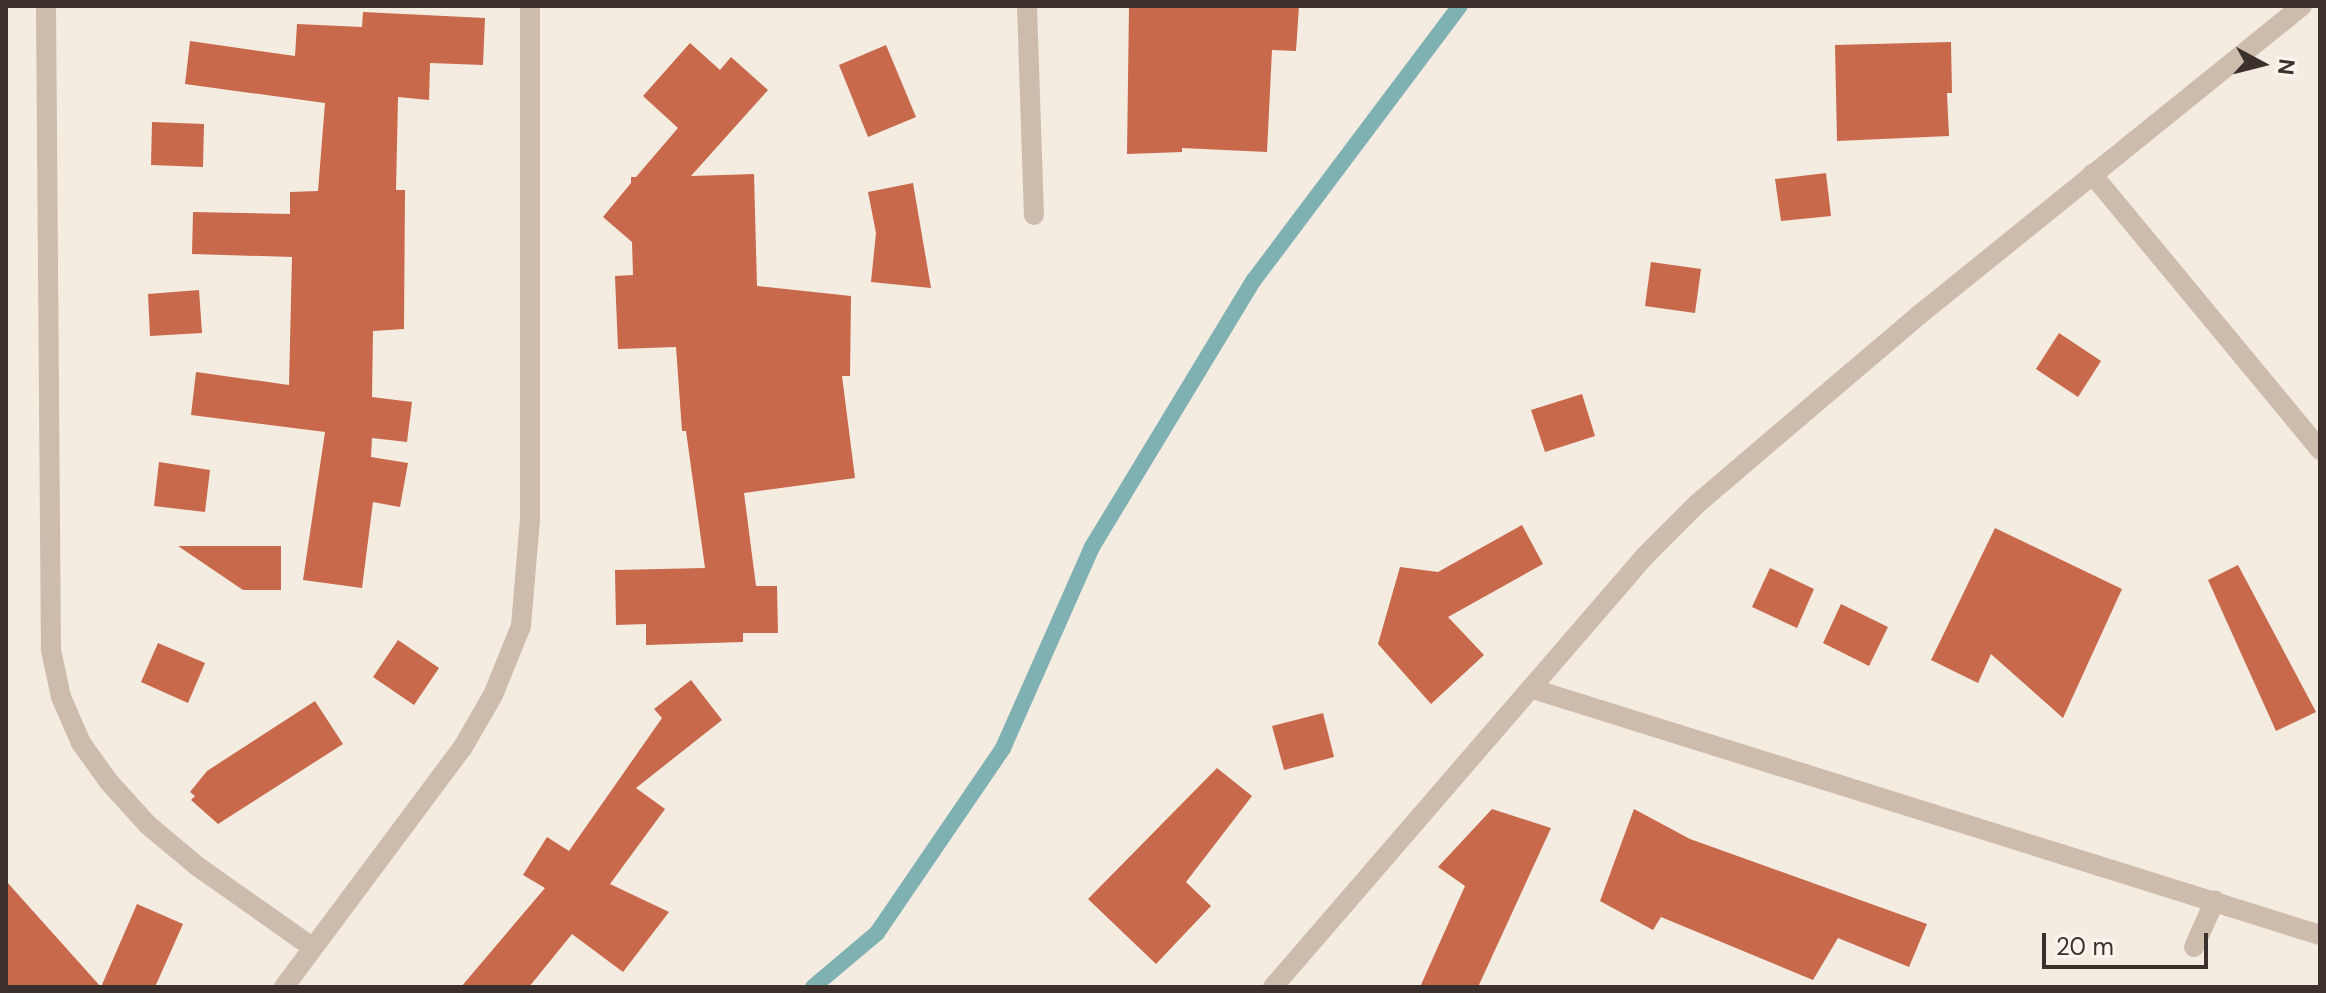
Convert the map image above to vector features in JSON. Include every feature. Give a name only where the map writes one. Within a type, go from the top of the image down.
[{"type":"street","points":[[46,6],[53,554],[51,650],[61,697],[81,743],[109,782],[148,825],[197,866],[312,947]]},
{"type":"street","points":[[284,987],[463,747],[493,695],[521,626],[530,519],[530,6]]},
{"type":"street","points":[[1027,6],[1034,215]]},
{"type":"street","points":[[1273,987],[1645,556],[1698,503],[1919,315],[2302,6]]},
{"type":"street","points":[[2092,174],[2320,450]]},
{"type":"street","points":[[1533,689],[2320,935]]},
{"type":"street","points":[[2194,947],[2215,900]]},
{"type":"building","points":[[1129,6],[1299,6],[1296,51],[1272,50],[1267,152],[1182,148],[1182,152],[1127,154]]},
{"type":"building","points":[[363,12],[485,18],[483,65],[430,63],[429,100],[398,97],[396,190],[405,190],[404,329],[373,331],[372,397],[412,402],[407,442],[372,438],[371,457],[408,463],[400,507],[373,502],[362,588],[303,580],[325,432],[191,415],[196,372],[289,385],[292,257],[192,254],[193,212],[290,214],[290,192],[318,191],[325,103],[185,84],[190,41],[295,56],[297,24],[362,27]]},
{"type":"building","points":[[1951,42],[1952,93],[1947,93],[1949,136],[1837,141],[1835,45]]},
{"type":"building","points":[[690,43],[720,70],[731,57],[768,90],[691,176],[754,174],[757,286],[851,296],[850,376],[842,376],[855,478],[744,493],[756,586],[777,586],[778,633],[743,633],[743,642],[646,645],[646,624],[616,625],[615,570],[705,568],[686,431],[682,431],[676,347],[618,349],[615,276],[633,275],[632,242],[603,217],[631,183],[631,177],[636,177],[678,128],[643,96]]},
{"type":"building","points":[[886,45],[916,117],[868,137],[839,65]]},
{"type":"building","points":[[152,122],[204,124],[203,167],[151,165]]},
{"type":"building","points":[[1826,173],[1831,216],[1781,221],[1775,179]]},
{"type":"building","points":[[913,183],[931,288],[871,282],[876,233],[868,192]]},
{"type":"building","points":[[1651,262],[1701,269],[1695,313],[1645,306]]},
{"type":"building","points":[[199,290],[202,333],[150,336],[148,294]]},
{"type":"building","points":[[2059,333],[2101,361],[2078,397],[2036,369]]},
{"type":"building","points":[[1582,394],[1595,436],[1545,452],[1531,410]]},
{"type":"building","points":[[159,462],[210,470],[205,512],[154,506]]},
{"type":"building","points":[[1522,525],[1543,564],[1448,617],[1484,655],[1431,704],[1378,644],[1400,567],[1438,572]]},
{"type":"building","points":[[1995,528],[2122,589],[2063,718],[1991,654],[1978,683],[1931,660]]},
{"type":"building","points":[[178,546],[281,546],[281,590],[243,590]]},
{"type":"building","points":[[2238,565],[2316,712],[2276,731],[2208,580]]},
{"type":"building","points":[[1770,568],[1814,589],[1797,628],[1752,607]]},
{"type":"building","points":[[1841,604],[1888,627],[1869,666],[1823,643]]},
{"type":"building","points":[[398,640],[439,668],[414,705],[373,677]]},
{"type":"building","points":[[158,643],[205,663],[188,703],[141,682]]},
{"type":"building","points":[[691,680],[722,720],[636,788],[665,809],[610,884],[669,912],[623,972],[572,934],[529,987],[461,987],[545,888],[523,875],[547,837],[569,851],[662,718],[654,709]]},
{"type":"building","points":[[315,701],[343,744],[218,824],[191,800],[195,796],[190,792],[207,771]]},
{"type":"building","points":[[1323,713],[1334,757],[1284,770],[1272,726]]},
{"type":"building","points":[[1217,768],[1252,796],[1186,882],[1211,906],[1156,964],[1088,899]]},
{"type":"building","points":[[1492,809],[1551,828],[1478,987],[1420,987],[1465,886],[1438,867]]},
{"type":"building","points":[[1634,809],[1690,839],[1927,924],[1909,967],[1838,938],[1813,980],[1661,917],[1653,930],[1600,901]]},
{"type":"building","points":[[6,881],[101,987],[6,987]]},
{"type":"building","points":[[137,904],[183,924],[155,987],[101,987]]},
{"type":"waterway","points":[[813,987],[877,933],[1003,748],[1092,547],[1254,280],[1460,6]]}]
